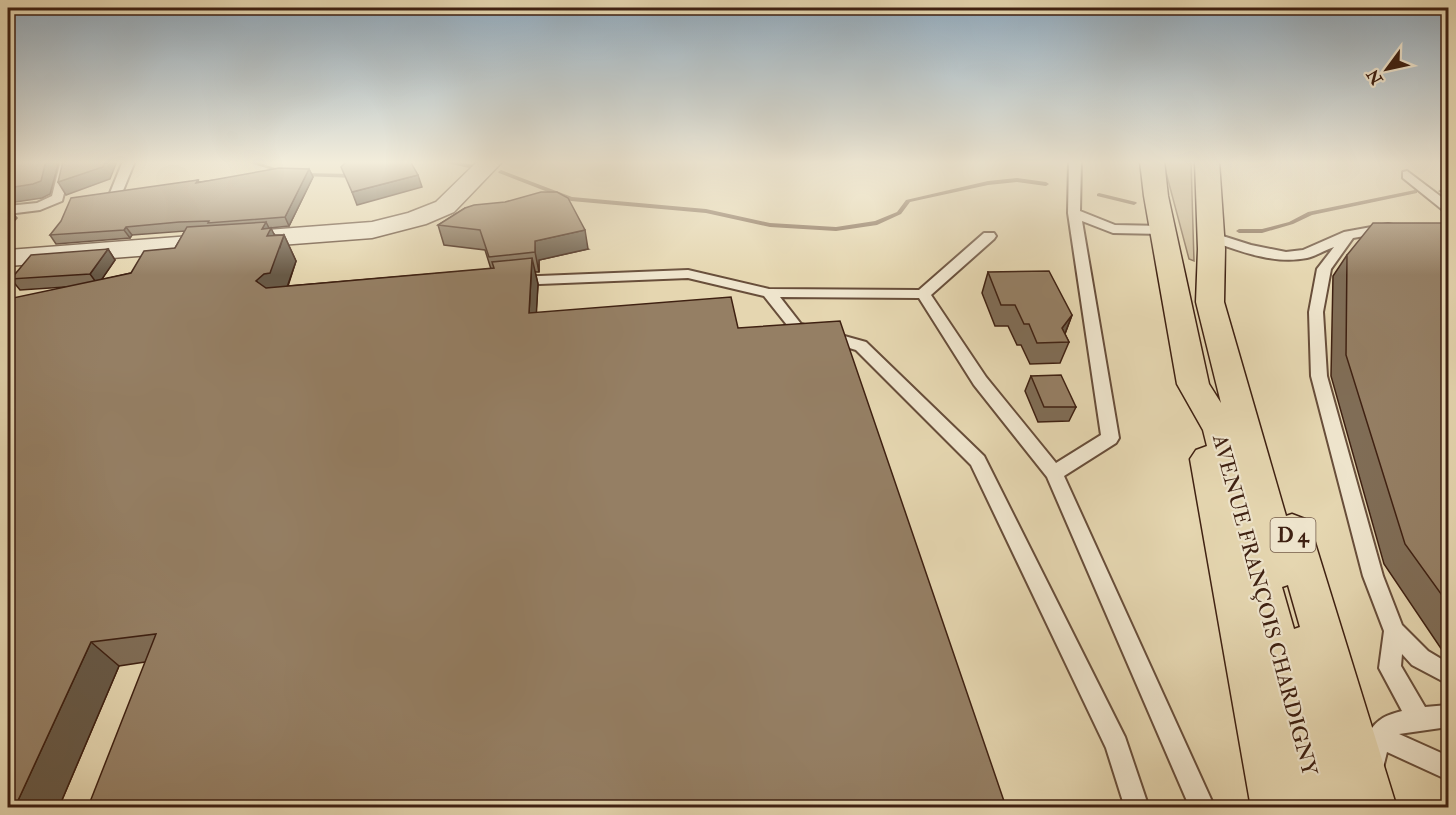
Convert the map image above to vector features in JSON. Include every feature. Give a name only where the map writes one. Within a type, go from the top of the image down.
[{"type":"main road","name":"AVENUE FRANÇOIS CHARDIGNY","points":[[1158,199],[1193,384],[1220,430],[1288,683],[1317,807]]},
{"type":"main road","name":"AVENUE FRANÇOIS CHARDIGNY","points":[[1209,199],[1212,249],[1210,302],[1362,802]]},
{"type":"main road","name":"D 4","points":[[1193,384],[1275,807]]},
{"type":"street","points":[[8,258],[372,230],[417,219],[445,207],[453,199]]},
{"type":"lane","points":[[8,210],[40,206],[56,199]]},
{"type":"lane","points":[[1054,473],[1110,438],[1074,213],[1074,199]]},
{"type":"lane","points":[[1074,213],[1113,229],[1163,230]]},
{"type":"lane","points":[[1212,249],[1248,249],[1286,256],[1306,254],[1349,235],[1404,228]]},
{"type":"lane","points":[[1349,235],[1324,269],[1316,312],[1319,376],[1372,576],[1394,631],[1420,658],[1449,674]]},
{"type":"lane","points":[[501,282],[688,274],[769,293],[923,294],[989,236]]},
{"type":"lane","points":[[769,293],[796,327],[861,346],[978,461],[1117,745],[1137,807]]},
{"type":"lane","points":[[923,294],[980,381],[1054,473],[1203,807]]},
{"type":"lane","points":[[1394,631],[1390,668],[1419,719]]},
{"type":"lane","points":[[1362,802],[1379,738],[1388,727],[1419,719],[1449,716]]},
{"type":"lane","points":[[1379,738],[1449,768]]},
{"type":"shaded area","points":[[1173,199],[1192,199],[1194,261],[1189,259]]},
{"type":"building","points":[[71,199],[294,199],[285,217],[208,223],[209,221],[179,222],[126,227],[124,230],[50,235],[61,221]]},
{"type":"building","points":[[516,199],[569,199],[585,230],[535,241],[535,252],[489,257],[480,230],[438,225],[465,208]]},
{"type":"building","points":[[266,222],[262,229],[271,228],[267,236],[284,235],[270,273],[264,274],[256,281],[266,288],[494,268],[492,262],[532,258],[529,313],[731,297],[738,328],[840,321],[1006,807],[88,807],[156,634],[91,642],[15,807],[8,807],[8,299],[131,273],[144,251],[175,248],[187,227]]},
{"type":"building","points":[[1373,223],[1449,223],[1449,605],[1405,544],[1346,355],[1347,255]]},
{"type":"building","points":[[108,249],[90,274],[11,279],[31,255]]},
{"type":"building","points":[[1049,271],[1072,315],[1062,328],[1069,342],[1037,343],[1029,324],[1024,324],[1015,305],[1001,305],[988,272]]},
{"type":"building","points":[[1061,375],[1076,407],[1044,407],[1031,376]]},
{"type":"waterway","points":[[571,199],[706,211],[770,225],[836,229],[877,223],[899,213],[908,201],[917,199]]},
{"type":"waterway","points":[[1117,199],[1134,203]]},
{"type":"waterway","points":[[1239,231],[1262,231],[1291,223],[1310,213],[1380,199]]}]
